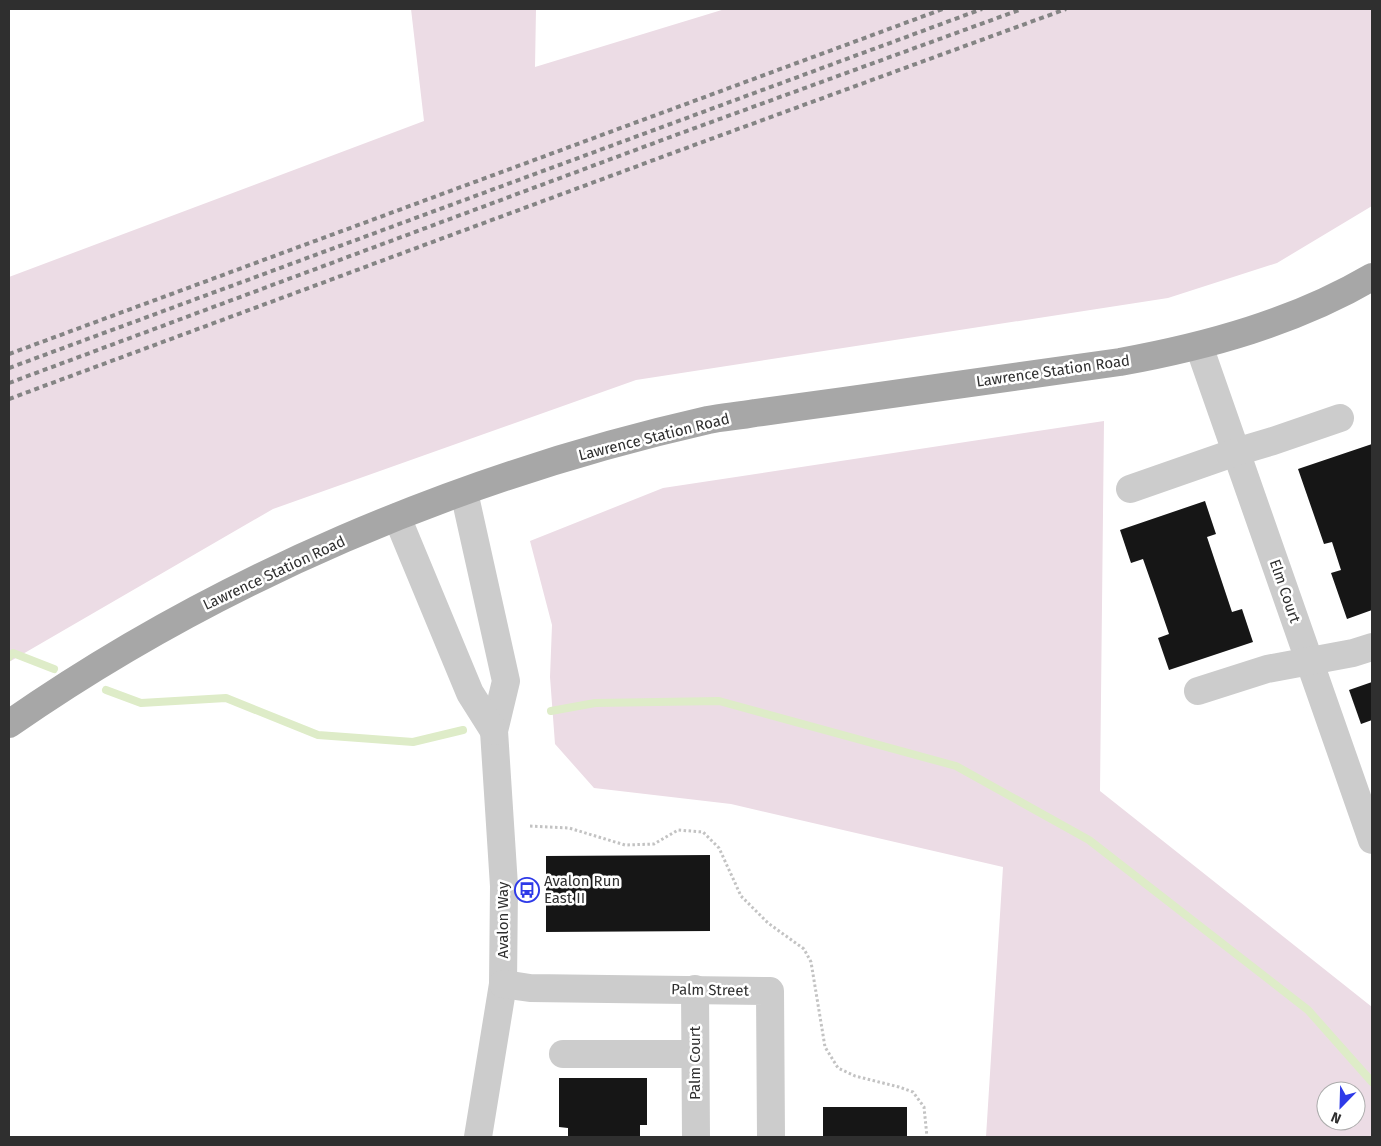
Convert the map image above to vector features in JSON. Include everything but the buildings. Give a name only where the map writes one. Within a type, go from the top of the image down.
[{"type":"main road","name":"Lawrence Station Road","points":[[9,724],[43,700],[121,651],[198,608],[297,560],[397,517],[500,479],[604,447],[711,420],[1120,362],[1199,346],[1293,316],[1372,277]]},
{"type":"street","name":"Elm Court","points":[[1199,346],[1372,838]]},
{"type":"street","points":[[1130,489],[1340,418]]},
{"type":"street","name":"Avalon Way","points":[[464,492],[506,681],[494,731],[504,886],[503,984],[478,1137]]},
{"type":"street","name":"Avalon Way","points":[[397,517],[470,692],[494,731]]},
{"type":"street","points":[[1198,691],[1267,669],[1353,653],[1372,647]]},
{"type":"street","name":"Palm Street","points":[[503,984],[530,988],[770,991],[771,1137]]},
{"type":"street","name":"Palm Court","points":[[695,989],[696,1137]]},
{"type":"street","points":[[563,1054],[695,1054]]},
{"type":"path","points":[[530,826],[569,828],[625,845],[654,844],[678,830],[702,832],[719,848],[741,896],[768,923],[804,949],[811,962],[825,1047],[838,1068],[855,1076],[913,1092],[924,1107],[927,1137]]},
{"type":"shaded area","points":[[411,9],[536,9],[535,67],[725,9],[1372,9],[1372,206],[1277,263],[1168,298],[636,380],[273,509],[9,662],[9,277],[424,121]]},
{"type":"shaded area","points":[[1104,421],[1100,791],[1372,1007],[1372,1137],[986,1137],[1003,867],[731,804],[594,788],[555,744],[550,677],[552,625],[530,541],[663,488]]},
{"type":"waterway","points":[[9,657],[13,653],[54,669]]},
{"type":"waterway","points":[[106,690],[141,703],[226,698],[318,735],[413,742],[463,730]]},
{"type":"waterway","points":[[551,711],[595,703],[719,701],[956,766],[1089,840],[1308,1010],[1372,1082]]},
{"type":"railway","points":[[9,354],[943,9]]},
{"type":"railway","points":[[9,368],[982,9]]},
{"type":"railway","points":[[9,383],[673,136],[1022,9]]},
{"type":"railway","points":[[9,399],[1066,9]]},
{"type":"place","name":"Avalon Run East II","points":[[527,890]]}]
